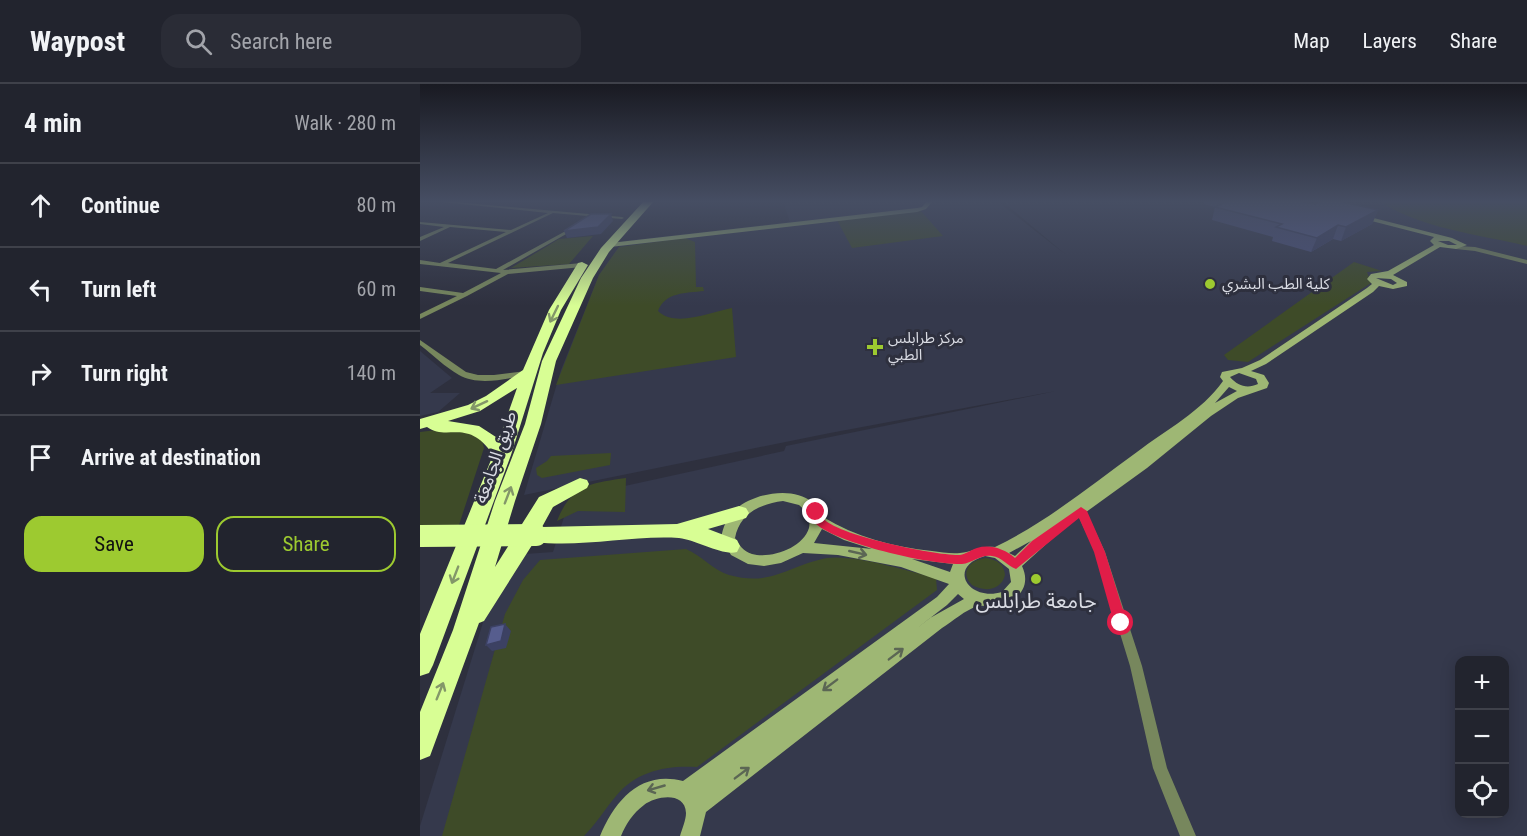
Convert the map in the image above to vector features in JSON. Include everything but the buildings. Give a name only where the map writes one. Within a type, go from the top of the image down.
[{"type":"highway","name":"طريق الجامعة","points":[[420,665],[502,455],[528,373],[555,310],[582,266],[607,236]]},
{"type":"highway","name":"طريق الجامعة","points":[[420,746],[465,630],[505,501],[533,424],[549,361],[587,278],[618,236]]},
{"type":"highway","points":[[420,425],[474,408],[492,399],[528,373]]},
{"type":"highway","points":[[420,425],[473,428],[491,438],[502,455]]},
{"type":"highway","points":[[465,630],[523,543],[546,502],[580,484]]},
{"type":"highway","points":[[680,531],[739,513]]},
{"type":"highway","points":[[420,536],[680,531],[709,537],[730,546]]},
{"type":"street","points":[[442,264],[500,236]]},
{"type":"street","points":[[497,271],[560,236]]},
{"type":"street","points":[[610,245],[686,236]]},
{"type":"street","points":[[1416,236],[1437,242]]},
{"type":"street","points":[[1418,236],[1437,242]]},
{"type":"street","points":[[1437,242],[1433,241],[1435,239],[1527,261]]},
{"type":"street","points":[[1248,390],[1238,388],[1228,381],[1226,377],[1229,372],[1245,370],[1263,362],[1375,286],[1372,277],[1391,273],[1437,242]]},
{"type":"street","points":[[1398,279],[1440,250],[1455,244]]},
{"type":"street","points":[[420,262],[507,272],[582,266]]},
{"type":"street","points":[[420,268],[430,263]]},
{"type":"street","points":[[420,317],[507,272]]},
{"type":"street","points":[[1374,282],[1388,287],[1403,286],[1404,282],[1382,275]]},
{"type":"street","points":[[1260,377],[1269,364],[1388,287]]},
{"type":"street","points":[[420,289],[466,295]]},
{"type":"street","points":[[420,342],[463,374],[471,377],[484,378],[528,373]]},
{"type":"street","points":[[1016,564],[1036,544],[1230,397],[1263,386],[1263,380],[1260,377],[1245,370]]},
{"type":"street","points":[[998,552],[1034,532],[1163,439],[1217,395],[1228,381]]},
{"type":"street","points":[[818,520],[813,535],[790,554],[766,560],[744,557],[730,546],[728,530],[739,513],[759,501],[783,497],[803,501],[811,506],[818,520],[830,529],[856,539],[933,558],[964,560]]},
{"type":"street","points":[[1081,511],[1100,552],[1136,666],[1160,768],[1188,836]]},
{"type":"street","points":[[800,548],[847,550],[930,570],[958,582]]},
{"type":"street","points":[[690,800],[936,623],[963,606],[979,600],[998,600],[1013,591],[1019,578],[1016,564],[1008,557],[998,552],[979,552],[964,560],[957,569],[958,582],[963,591],[979,600]]},
{"type":"street","points":[[690,800],[942,601],[958,582]]},
{"type":"street","points":[[610,836],[620,813],[642,793],[666,786],[677,787],[690,800],[695,819],[690,836]]},
{"type":"shaded area","name":"جامعة طرابلس","points":[[666,236],[1042,236],[1065,254],[1044,236],[1527,236],[1527,836],[420,836],[420,826],[485,616],[525,554],[553,552],[570,498],[784,451],[786,446],[1056,391],[830,433],[524,495],[561,370],[599,275],[623,241]]},
{"type":"shaded area","points":[[420,351],[452,378],[430,393],[460,393],[438,412],[420,416]]},
{"type":"green space","points":[[593,236],[569,264],[511,268],[559,239]]},
{"type":"green space","points":[[846,236],[942,236],[852,248]]},
{"type":"green space","points":[[1480,236],[1527,236],[1527,246]]},
{"type":"green space","points":[[685,238],[695,242],[696,287],[703,287],[704,291],[671,297],[661,305],[658,311],[665,316],[683,319],[732,308],[736,357],[556,385],[599,275],[619,247]]},
{"type":"green space","points":[[1354,262],[1382,271],[1367,272],[1371,283],[1248,362],[1228,360],[1224,355]]},
{"type":"green space","points":[[445,429],[467,430],[481,437],[484,448],[459,525],[420,525],[420,432]]},
{"type":"green space","points":[[611,453],[610,465],[542,478],[537,475],[536,468],[551,456]]},
{"type":"green space","points":[[626,478],[625,512],[578,511],[557,521],[569,500],[584,488],[592,484]]},
{"type":"green space","points":[[686,549],[723,573],[744,578],[769,577],[814,561],[838,557],[881,564],[936,578],[937,590],[697,767],[674,767],[653,771],[624,787],[584,836],[442,836],[505,614],[523,580],[540,560]]},
{"type":"green space","points":[[986,558],[999,563],[1005,575],[1000,584],[992,589],[982,589],[972,585],[966,576],[966,571],[971,564]]},
{"type":"place","name":"كلية الطب البشري","points":[[1210,284]]},
{"type":"place","name":"مركز طرابلس الطبي","points":[[875,347]]},
{"type":"place","name":"جامعة طرابلس","points":[[1036,579]]},
{"type":"route","points":[[816,512],[818,520],[830,529],[856,539],[933,558],[964,560],[979,552],[992,551],[1003,554],[1016,564],[1036,544],[1081,511],[1100,552],[1121,623]]}]
